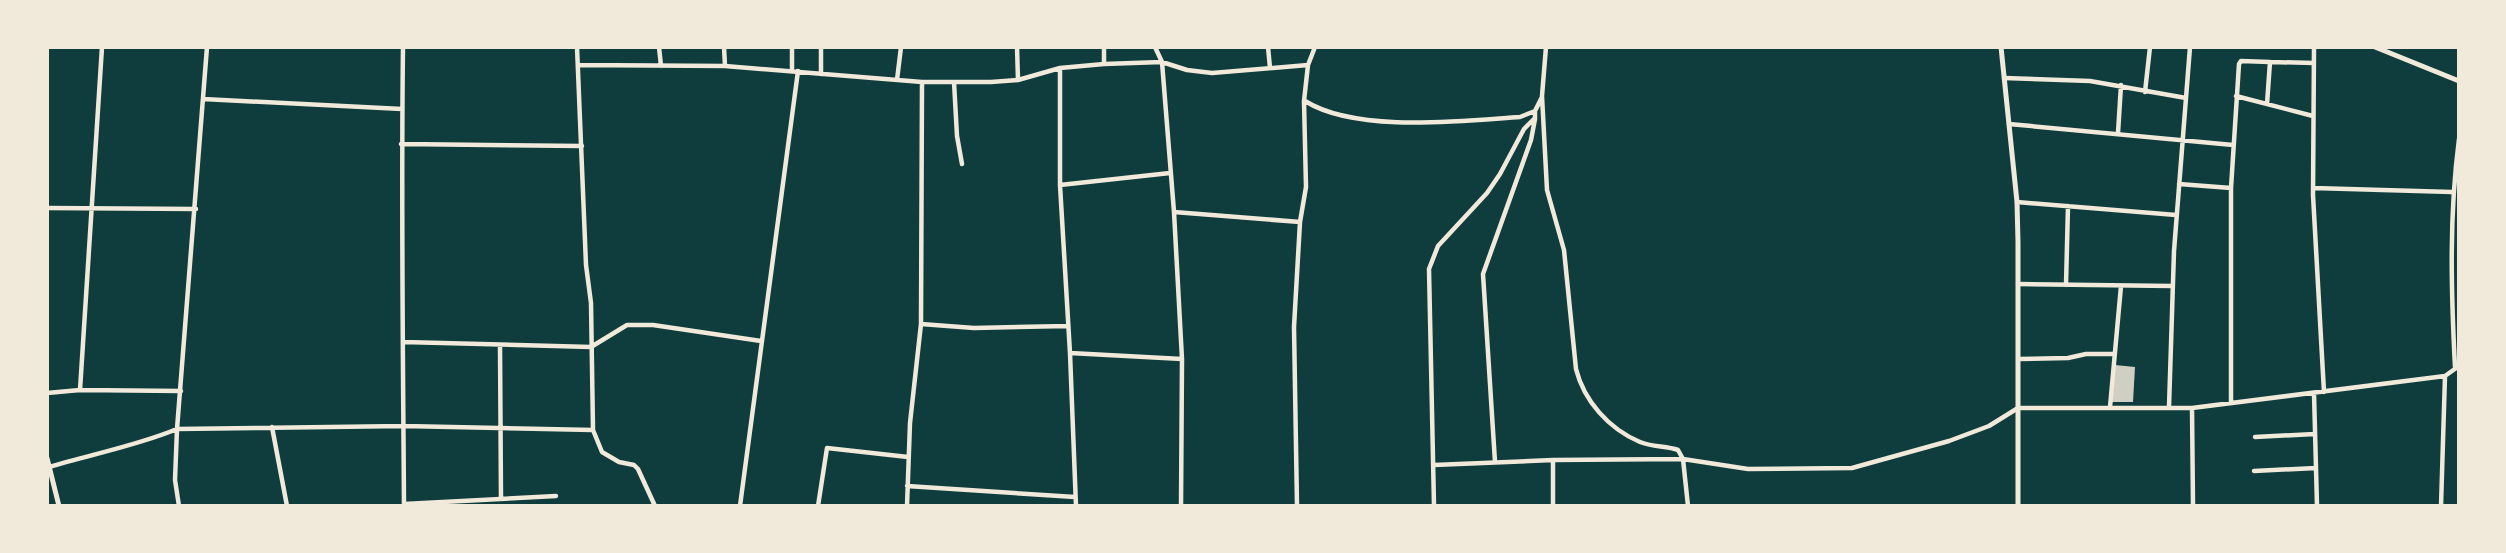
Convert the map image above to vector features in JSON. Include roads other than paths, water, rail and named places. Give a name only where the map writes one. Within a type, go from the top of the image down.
[{"type":"street","points":[[80,390],[102,47]]},
{"type":"street","points":[[178,506],[175,480],[177,429],[207,47]]},
{"type":"street","points":[[403,47],[401,144],[404,505],[556,496]]},
{"type":"street","points":[[576,47],[592,347],[593,430],[602,452],[619,463],[638,469],[655,506]]},
{"type":"street","points":[[659,47],[661,66]]},
{"type":"street","points":[[724,47],[725,66]]},
{"type":"street","points":[[740,506],[795,71],[792,47]]},
{"type":"street","points":[[821,47],[821,74]]},
{"type":"street","points":[[897,80],[901,47]]},
{"type":"street","points":[[1017,47],[1018,80]]},
{"type":"street","points":[[1104,47],[1104,64]]},
{"type":"street","points":[[1155,47],[1162,62],[1174,212],[1182,359],[1181,506]]},
{"type":"street","points":[[1268,47],[1270,68]]},
{"type":"street","points":[[1297,506],[1294,327],[1300,222],[1306,187],[1304,101],[1308,65],[1315,47]]},
{"type":"street","points":[[1546,47],[1542,96],[1547,190],[1564,250],[1576,369],[1580,384],[1610,424],[1640,442],[1678,450],[1683,459],[1688,506]]},
{"type":"street","points":[[2001,47],[2017,202],[2018,506]]},
{"type":"street","points":[[2145,92],[2150,47]]},
{"type":"street","points":[[2169,407],[2172,286],[2190,47]]},
{"type":"street","points":[[2314,47],[2312,188],[2324,391]]},
{"type":"street","points":[[2375,47],[2459,81]]},
{"type":"street","points":[[578,65],[725,66],[922,82],[1018,80],[1060,68],[1104,64],[1162,62],[1187,70],[1212,73],[1308,65]]},
{"type":"street","points":[[2231,402],[2231,188],[2240,62],[2314,63]]},
{"type":"street","points":[[2267,104],[2270,62]]},
{"type":"street","points":[[1060,68],[1060,185],[1076,506]]},
{"type":"street","points":[[2004,78],[2090,81],[2186,98]]},
{"type":"street","points":[[907,506],[909,423],[921,324],[922,82]]},
{"type":"street","points":[[954,82],[957,136],[962,164]]},
{"type":"street","points":[[2118,133],[2121,85]]},
{"type":"street","points":[[1495,462],[1483,274],[1531,140],[1535,111],[1542,96]]},
{"type":"street","points":[[2236,96],[2313,116]]},
{"type":"street","points":[[203,99],[402,109]]},
{"type":"street","points":[[1304,101],[1321,111],[1343,117],[1404,122],[1520,117],[1535,111]]},
{"type":"street","points":[[1434,506],[1429,269],[1438,246],[1487,193],[1524,129],[1535,118]]},
{"type":"street","points":[[2009,124],[2233,145]]},
{"type":"street","points":[[1434,465],[1553,460],[1683,459],[1748,469],[1852,468],[1949,441],[1989,426],[2018,408],[2192,408],[2445,376],[2457,367],[2451,292],[2452,192],[2459,139]]},
{"type":"street","points":[[401,144],[582,146]]},
{"type":"street","points":[[1060,185],[1170,173]]},
{"type":"street","points":[[2179,184],[2231,188]]},
{"type":"street","points":[[2312,188],[2452,192]]},
{"type":"street","points":[[2017,202],[2177,216]]},
{"type":"street","points":[[2066,285],[2068,206]]},
{"type":"street","points":[[47,208],[196,209]]},
{"type":"street","points":[[1174,212],[1300,222]]},
{"type":"street","points":[[2018,284],[2172,286]]},
{"type":"street","points":[[2110,407],[2121,286]]},
{"type":"street","points":[[921,324],[974,328],[1068,326]]},
{"type":"street","points":[[403,342],[592,347],[627,325],[653,325],[761,341]]},
{"type":"street","points":[[500,345],[501,499]]},
{"type":"street","points":[[1070,353],[1182,359]]},
{"type":"street","points":[[2019,359],[2114,354]]},
{"type":"street","points":[[2441,506],[2445,376]]},
{"type":"street","points":[[47,393],[80,390],[181,391]]},
{"type":"street","points":[[2314,393],[2318,506]]},
{"type":"street","points":[[2192,408],[2193,506]]},
{"type":"street","points":[[50,467],[90,454],[150,440],[177,429],[404,426],[593,430]]},
{"type":"street","points":[[272,427],[287,506]]},
{"type":"street","points":[[2256,437],[2315,435]]},
{"type":"street","points":[[818,506],[827,448],[908,457]]},
{"type":"street","points":[[47,458],[59,506]]},
{"type":"street","points":[[1553,460],[1553,506]]},
{"type":"street","points":[[2254,471],[2316,468]]},
{"type":"street","points":[[908,486],[1075,497]]}]
